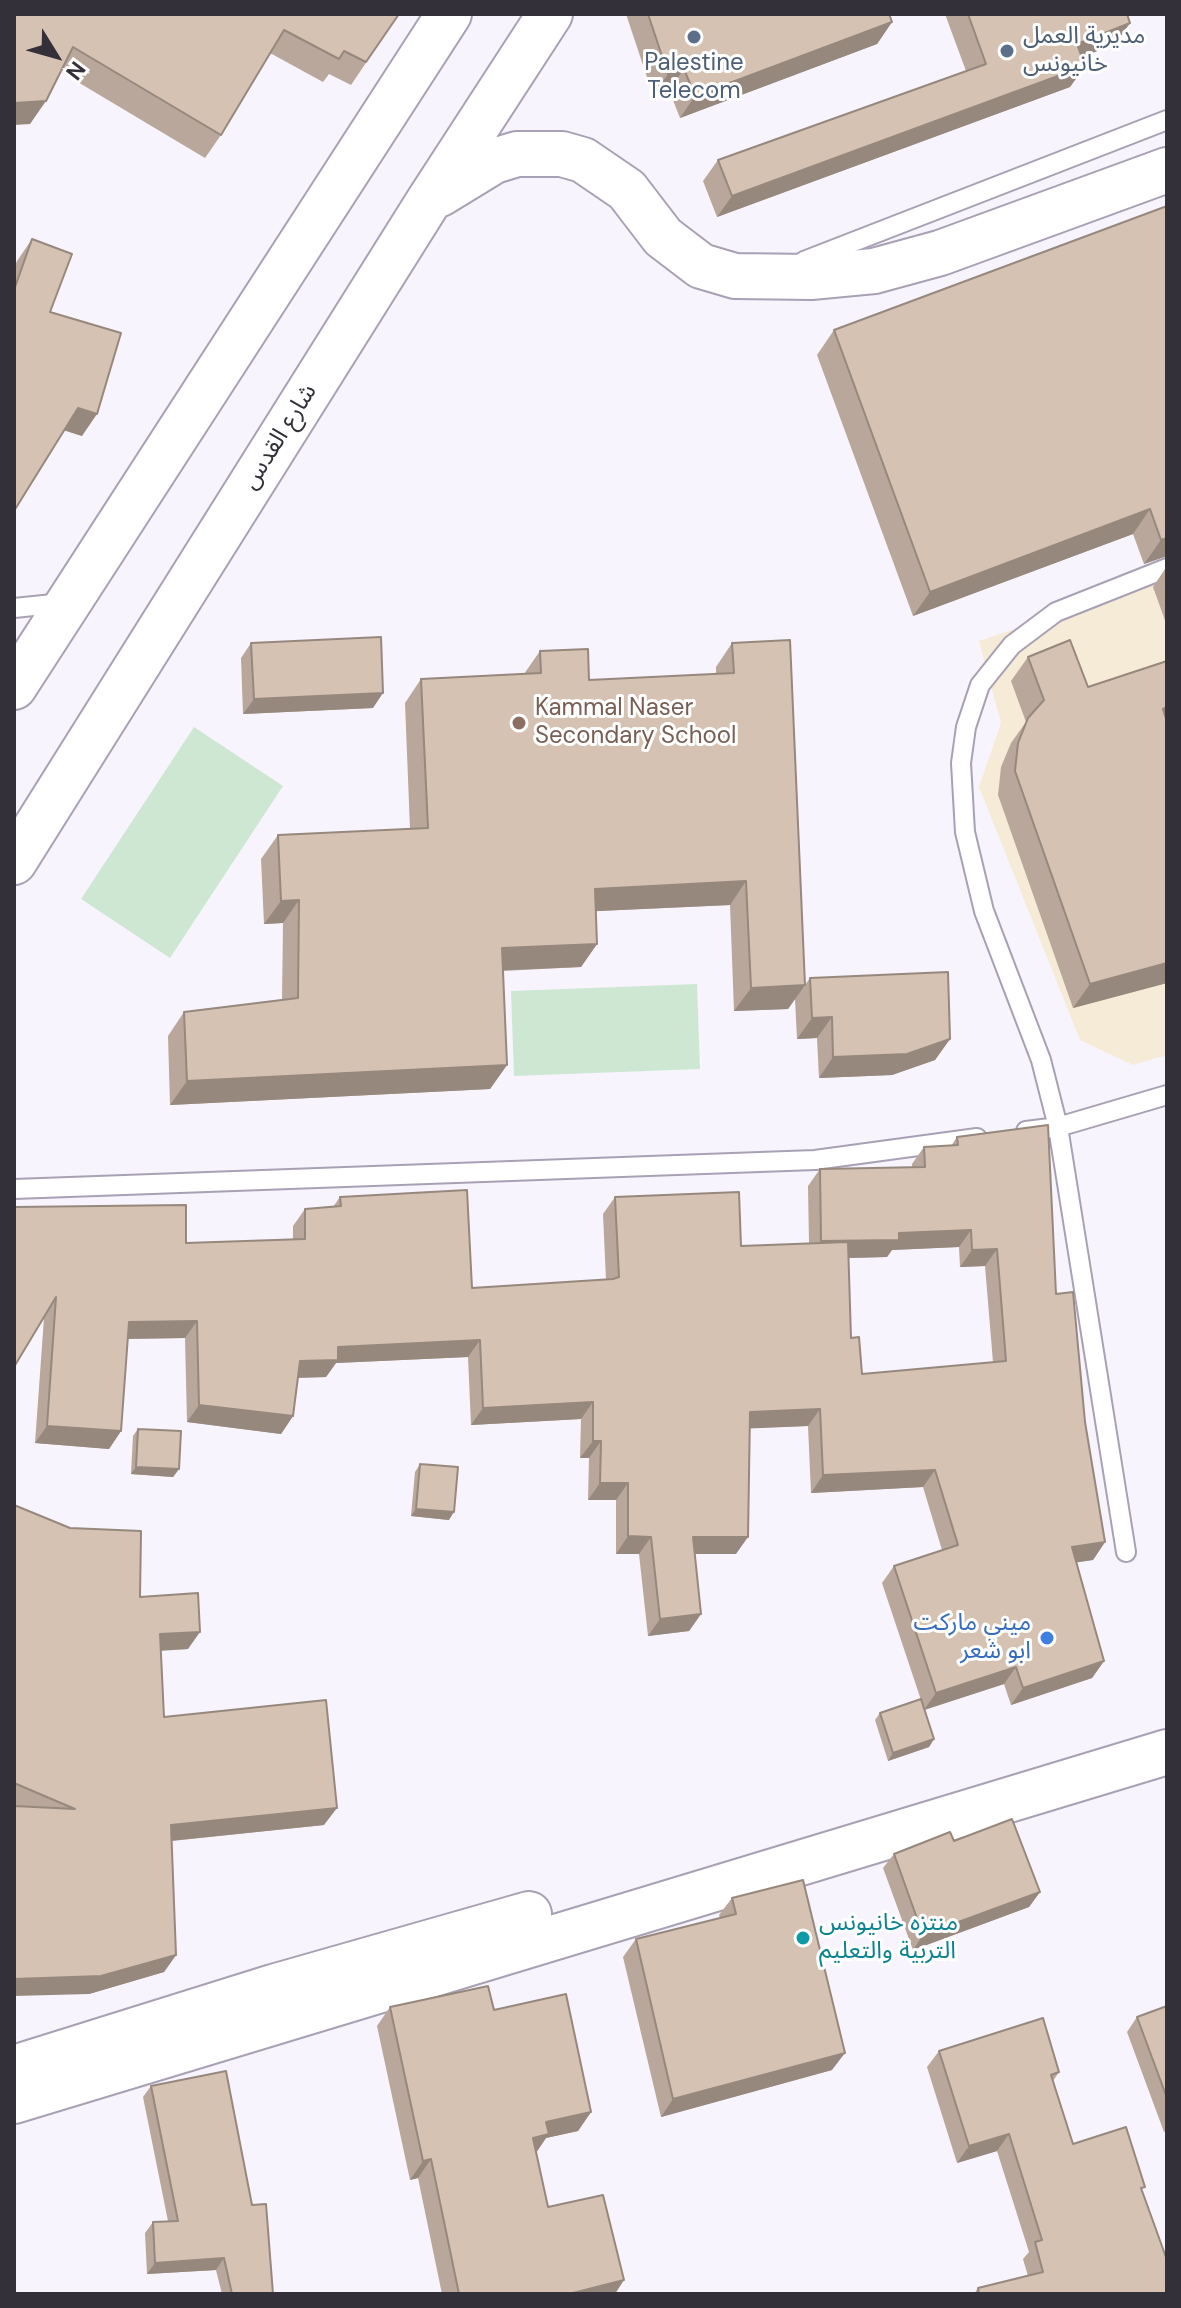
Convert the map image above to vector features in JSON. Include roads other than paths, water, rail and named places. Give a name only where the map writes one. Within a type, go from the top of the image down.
[{"type":"main road","points":[[14,687],[449,14]]},
{"type":"main road","name":"شارع القدس","points":[[14,862],[428,202],[550,14]]},
{"type":"main road","points":[[428,202],[494,161],[517,154],[562,154],[583,160],[627,190],[663,237],[701,266],[735,276],[811,277],[874,271],[940,253],[1167,170]]},
{"type":"main road","points":[[14,2068],[1167,1722]]},
{"type":"main road","points":[[14,2101],[1167,1752]]},
{"type":"lane","points":[[765,277],[1167,120]]},
{"type":"lane","points":[[1126,1552],[1058,1127],[1041,1060],[984,911],[965,832],[961,763],[966,727],[980,685],[1012,645],[1056,612],[1167,568]]},
{"type":"lane","points":[[14,608],[68,603]]},
{"type":"lane","points":[[14,1189],[815,1160],[1058,1127],[1167,1095]]},
{"type":"place","name":"Palestine Telecom","points":[[694,37]]},
{"type":"place","name":"مديرية العمل خانيونس","points":[[1007,51]]},
{"type":"place","name":"Kammal Naser Secondary School","points":[[519,723]]},
{"type":"place","name":"ميني ماركت ابو شعر","points":[[1047,1638]]},
{"type":"place","name":"منتزه خانيونس التربية والتعليم","points":[[803,1938]]}]
